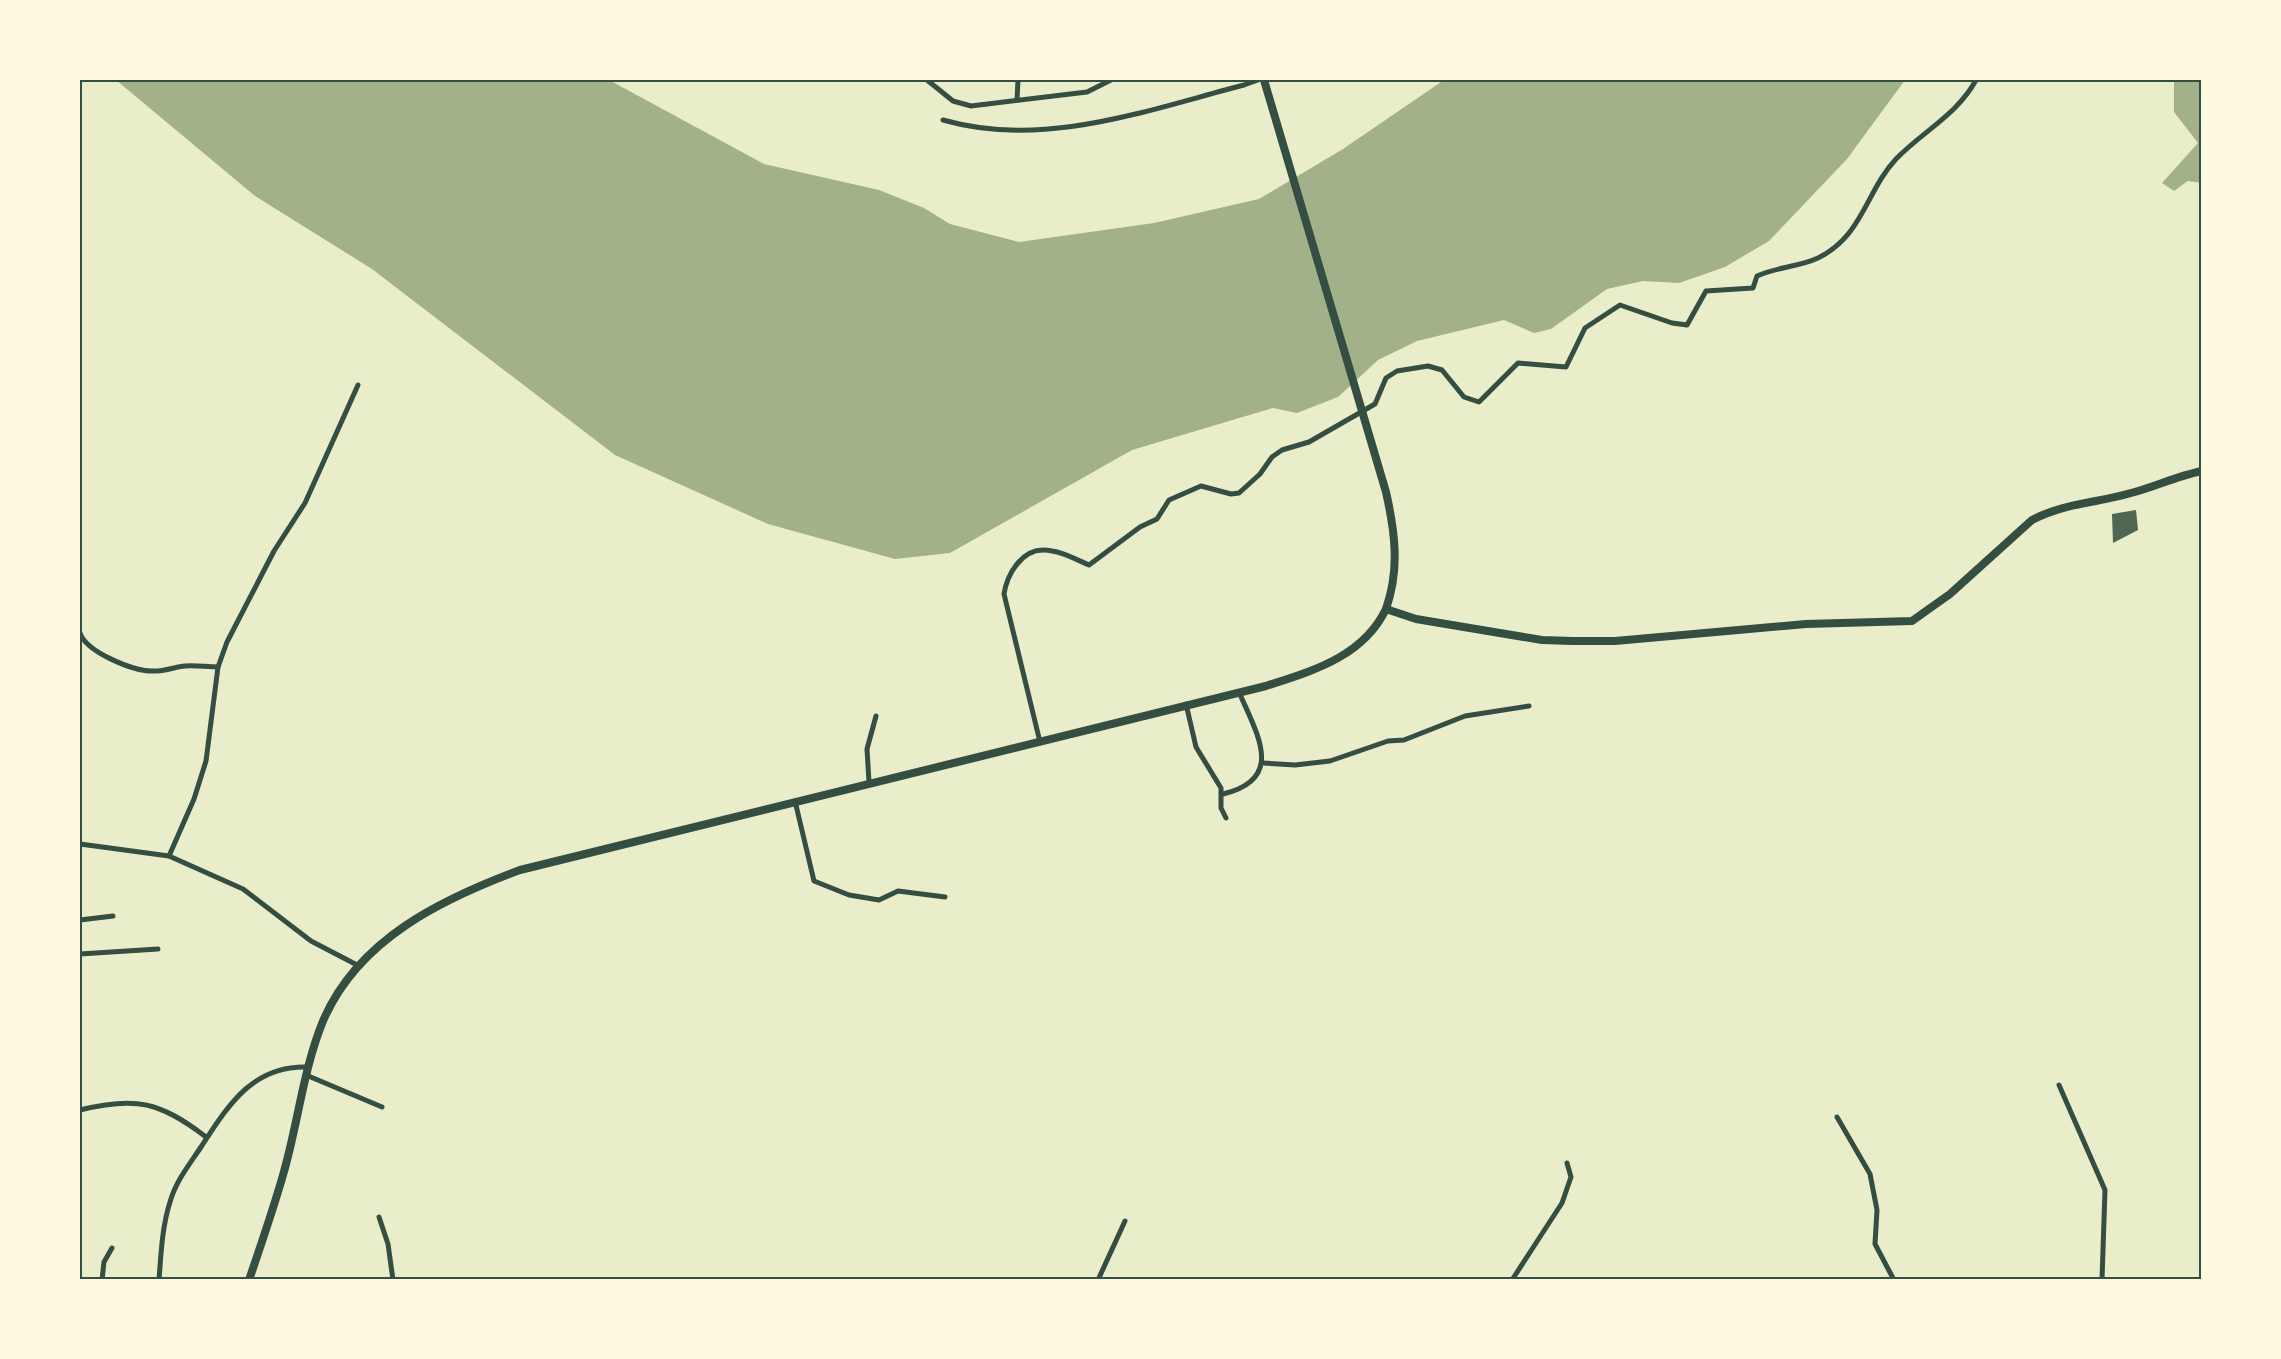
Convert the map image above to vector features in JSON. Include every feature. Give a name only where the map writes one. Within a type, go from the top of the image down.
[{"type":"main road","points":[[249,1280],[283,1175],[307,1071],[324,1021],[335,998],[359,966],[435,905],[475,886],[520,870],[869,782],[1040,742],[1239,692],[1320,669],[1370,635],[1386,609],[1394,588],[1394,528],[1357,388],[1263,80]]},
{"type":"main road","points":[[1386,609],[1416,619],[1542,640],[1572,641],[1615,641],[1806,624],[1912,621],[1932,609],[2032,520],[2047,512],[2071,504],[2129,494],[2202,471]]},
{"type":"street","points":[[927,80],[962,105],[1087,92],[1111,80]]},
{"type":"street","points":[[1017,100],[1018,80]]},
{"type":"street","points":[[943,120],[972,128],[1012,130],[1081,127],[1258,80]]},
{"type":"street","points":[[1040,742],[1004,594],[1006,581],[1019,561],[1040,550],[1057,552],[1089,565],[1140,526],[1157,519],[1169,500],[1200,486],[1230,494],[1239,493],[1260,474],[1272,457],[1282,450],[1309,442],[1375,404],[1386,378],[1397,372],[1428,366],[1442,370],[1464,397],[1479,402],[1518,363],[1566,367],[1585,328],[1620,305],[1672,323],[1687,325],[1706,291],[1753,288],[1757,276],[1818,258],[1846,237],[1859,222],[1895,160],[1959,106],[1976,80]]},
{"type":"street","points":[[169,856],[194,799],[206,761],[218,667],[227,642],[274,551],[305,502],[358,385]]},
{"type":"street","points":[[80,633],[82,640],[96,651],[128,666],[152,671],[185,666],[218,667]]},
{"type":"street","points":[[1223,794],[1242,789],[1256,778],[1263,763],[1253,723],[1239,692]]},
{"type":"street","points":[[1186,704],[1196,747],[1223,794],[1221,808],[1226,818]]},
{"type":"street","points":[[1263,763],[1295,765],[1330,761],[1389,741],[1404,740],[1465,716],[1529,706]]},
{"type":"street","points":[[869,782],[867,749],[876,716]]},
{"type":"street","points":[[795,801],[814,881],[849,895],[879,900],[898,891],[945,897]]},
{"type":"street","points":[[80,844],[169,856],[243,889],[312,941],[359,966]]},
{"type":"street","points":[[80,920],[113,916]]},
{"type":"street","points":[[80,954],[158,949]]},
{"type":"street","points":[[159,1280],[169,1204],[181,1175],[224,1110],[239,1094],[274,1071],[288,1066],[307,1071],[382,1107]]},
{"type":"street","points":[[2059,1084],[2106,1190],[2102,1280]]},
{"type":"street","points":[[80,1110],[114,1101],[158,1107],[178,1116],[206,1137]]},
{"type":"street","points":[[1837,1117],[1870,1174],[1877,1210],[1875,1244],[1894,1280]]},
{"type":"street","points":[[1512,1280],[1562,1203],[1571,1177],[1567,1163]]},
{"type":"street","points":[[379,1217],[388,1245],[393,1280]]},
{"type":"street","points":[[1098,1280],[1122,1234],[1125,1221]]},
{"type":"street","points":[[102,1280],[104,1262],[112,1248]]},
{"type":"shaded area","points":[[116,80],[609,80],[764,164],[879,190],[924,208],[950,224],[1019,242],[1154,223],[1259,199],[1343,149],[1444,80],[1905,80],[1847,159],[1769,241],[1725,267],[1679,283],[1643,281],[1607,289],[1551,329],[1534,333],[1504,320],[1417,341],[1378,360],[1338,397],[1297,413],[1273,408],[1132,450],[950,553],[895,559],[768,524],[615,455],[372,269],[255,196]]},
{"type":"shaded area","points":[[2174,80],[2201,80],[2202,183],[2188,181],[2174,191],[2162,183],[2198,143],[2174,112]]},
{"type":"building","points":[[2136,510],[2138,530],[2113,543],[2112,514]]}]
